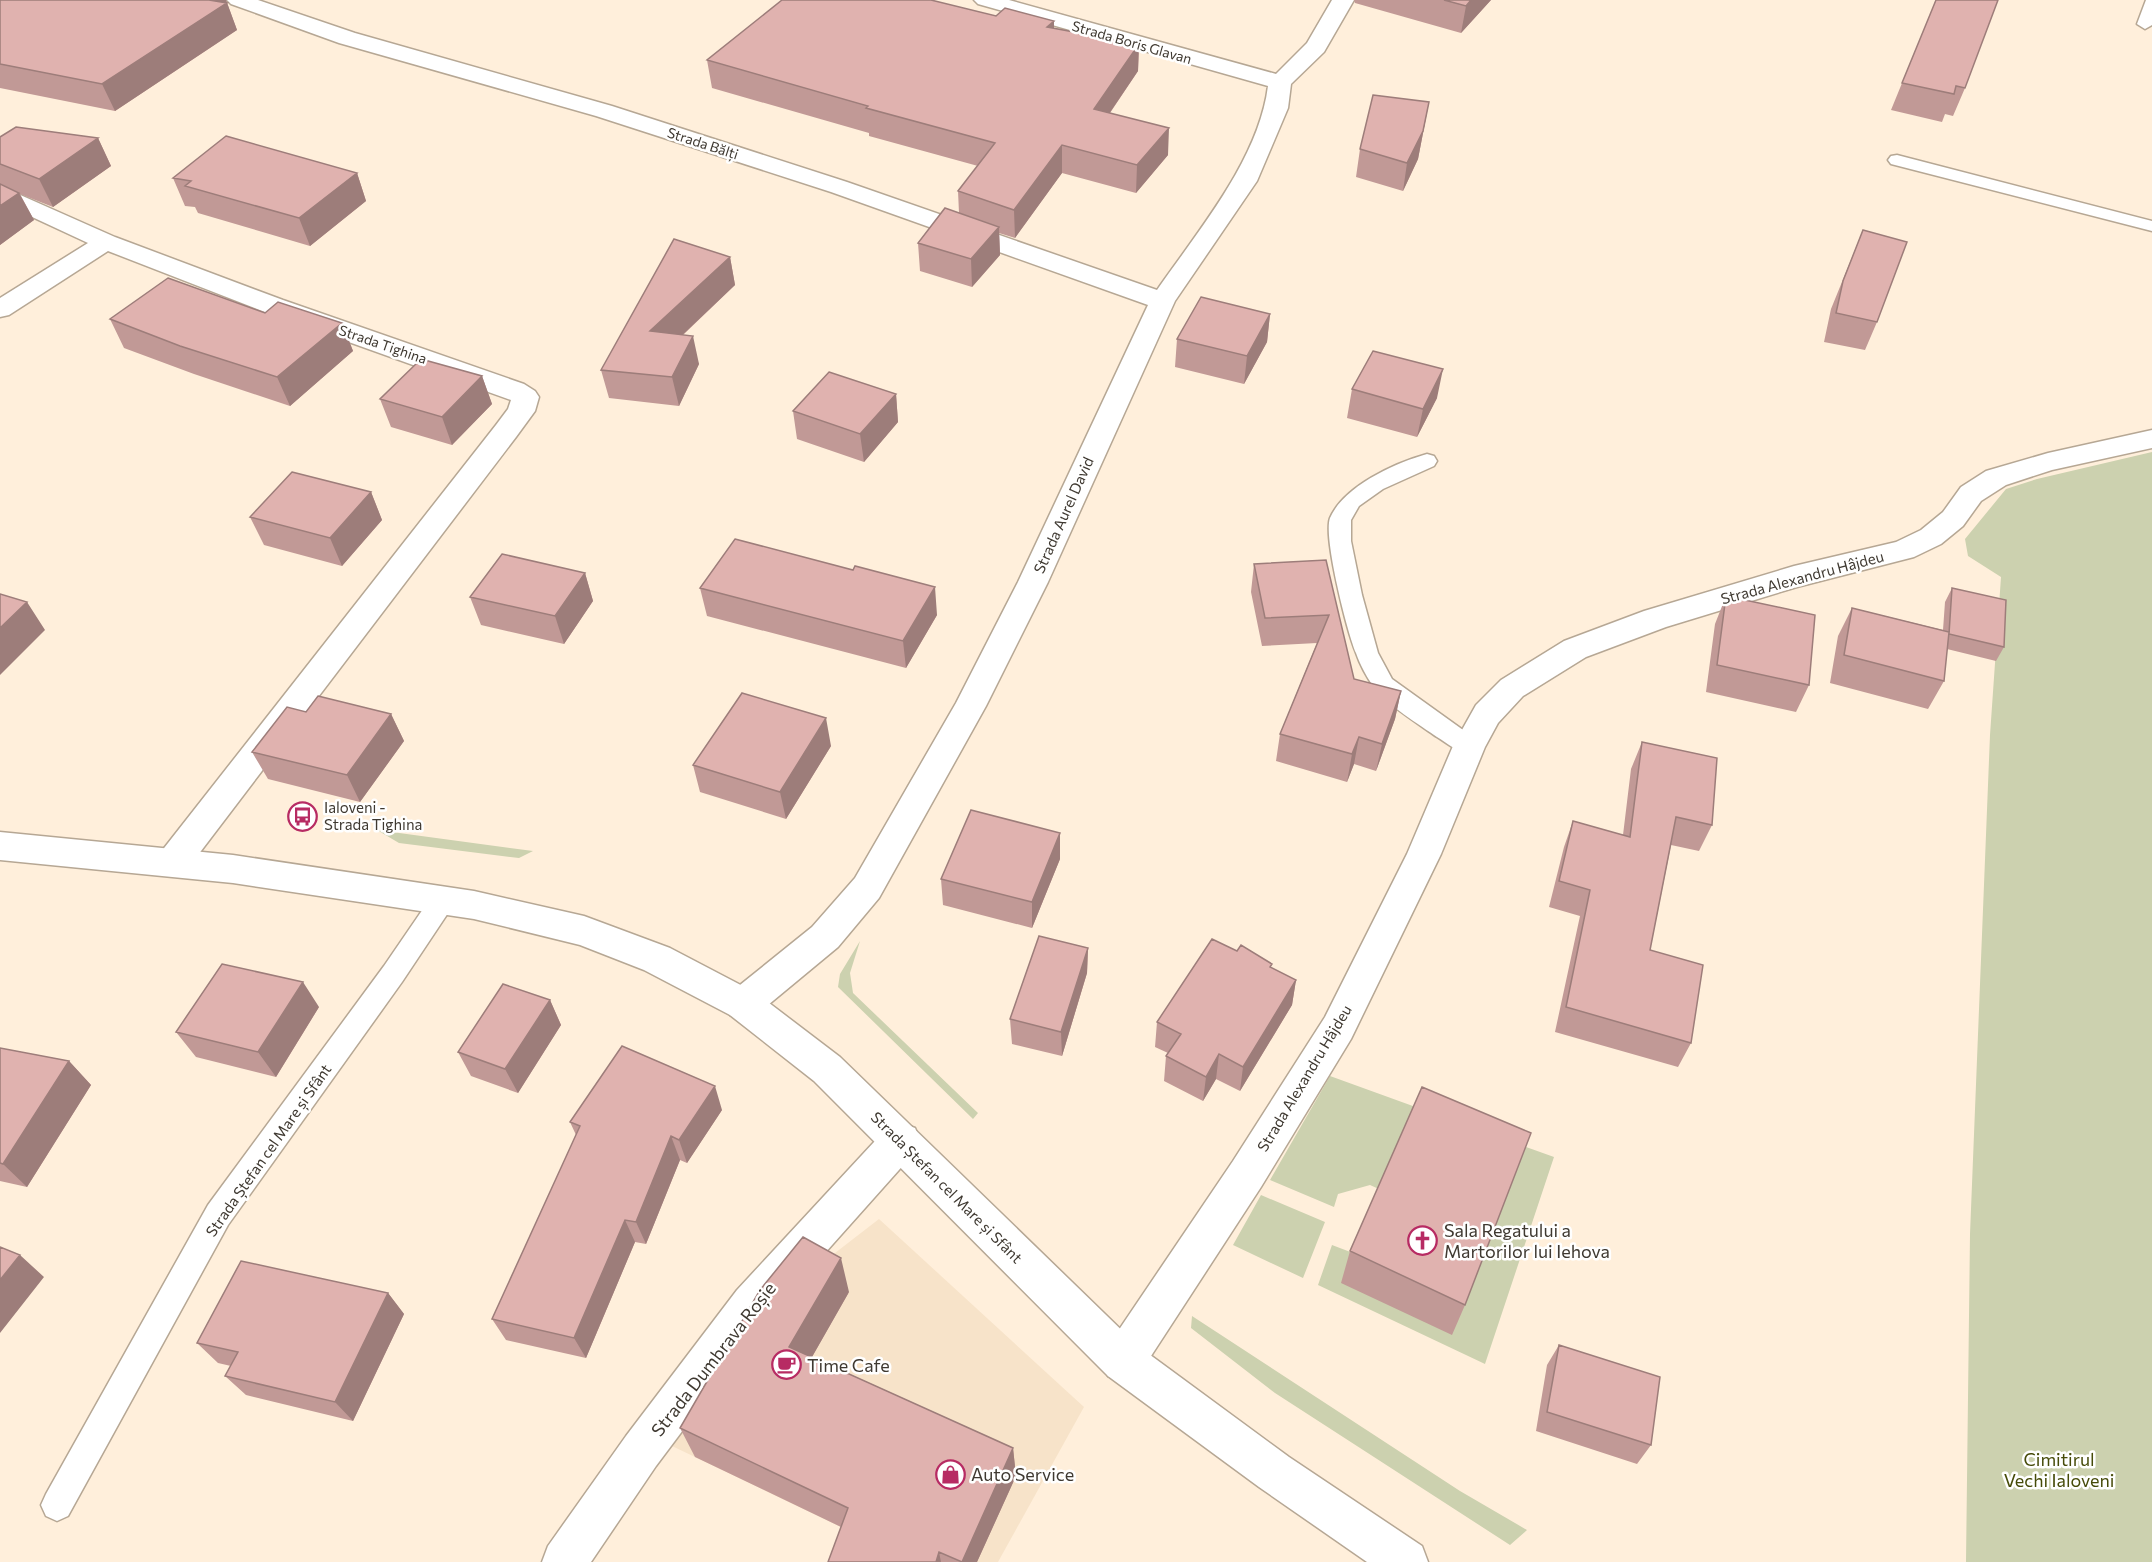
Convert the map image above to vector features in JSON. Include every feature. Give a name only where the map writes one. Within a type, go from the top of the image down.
[{"type":"street","name":"Strada Bălți","points":[[238,0],[347,38],[604,111],[838,187],[1162,301]]},
{"type":"street","name":"Strada Boris Glavan","points":[[985,0],[1280,82]]},
{"type":"street","points":[[1280,82],[1316,47],[1343,0]]},
{"type":"street","name":"Strada Aurel David","points":[[743,1004],[825,937],[867,888],[970,706],[1033,582],[1162,301],[1245,181],[1277,108],[1280,82]]},
{"type":"street","name":"Strada Tighina","points":[[0,193],[106,242],[274,306],[514,390],[525,397],[521,411],[506,432],[173,862]]},
{"type":"street","points":[[0,309],[106,242]]},
{"type":"street","name":"Strada Alexandru Hâjdeu","points":[[1123,1361],[1247,1174],[1338,1028],[1424,854],[1469,746],[1488,714],[1512,688],[1575,650],[1666,616],[1794,577],[1904,550],[1931,537],[1953,519],[1971,494],[1996,478],[2048,462],[2152,439]]},
{"type":"street","name":"Strada Ștefan cel Mare și Sfânt","points":[[0,846],[173,862],[444,900],[584,931],[657,959],[743,1004],[827,1069],[1123,1361],[1274,1473],[1406,1562]]},
{"type":"street","name":"Strada Dumbrava Roșie","points":[[564,1562],[641,1451],[752,1304],[901,1140]]},
{"type":"lane","points":[[2145,24],[2152,2]]},
{"type":"lane","points":[[1897,160],[2152,226]]},
{"type":"lane","points":[[1427,461],[1376,484],[1352,501],[1340,520],[1340,541],[1351,595],[1367,653],[1384,685],[1469,746]]},
{"type":"lane","name":"Strada Ștefan cel Mare și Sfânt","points":[[57,1505],[218,1215],[444,900]]},
{"type":"shaded area","points":[[879,1219],[1084,1407],[998,1562],[914,1562],[672,1446],[813,1270]]},
{"type":"green space","name":"Cimitirul Vechi Ialoveni","points":[[2152,452],[2152,1562],[1966,1562],[1970,1234],[1990,735],[2001,577],[1968,556],[1965,539],[2006,489],[2037,479]]},
{"type":"green space","points":[[377,830],[533,851],[519,858],[399,843]]},
{"type":"green space","points":[[860,941],[850,973],[853,993],[978,1113],[973,1119],[838,987],[840,974]]},
{"type":"green space","points":[[1330,1076],[1554,1157],[1485,1364],[1318,1285],[1332,1245],[1353,1253],[1381,1190],[1370,1185],[1338,1194],[1334,1207],[1270,1180]]},
{"type":"green space","points":[[1261,1195],[1325,1222],[1303,1278],[1233,1245]]},
{"type":"green space","points":[[1192,1316],[1460,1491],[1527,1530],[1510,1545],[1275,1393],[1191,1328]]},
{"type":"building","points":[[0,0],[209,0],[227,3],[102,84],[0,64]]},
{"type":"building","points":[[782,0],[931,0],[996,16],[1005,8],[1054,21],[1047,27],[1139,44],[1094,109],[1169,128],[1137,165],[1062,145],[1014,210],[958,191],[995,143],[866,108],[868,106],[707,60]]},
{"type":"building","points":[[1444,0],[1471,0],[1466,6]]},
{"type":"building","points":[[1936,0],[1998,0],[1965,88],[1956,86],[1954,94],[1902,83]]},
{"type":"building","points":[[1373,95],[1429,102],[1423,131],[1407,163],[1360,149]]},
{"type":"building","points":[[16,127],[98,138],[39,179],[0,164],[0,137]]},
{"type":"building","points":[[226,136],[357,173],[299,218],[185,186],[191,181],[173,178]]},
{"type":"building","points":[[0,184],[19,193],[0,206]]},
{"type":"building","points":[[945,208],[999,227],[971,259],[918,243]]},
{"type":"building","points":[[1863,230],[1907,242],[1877,322],[1836,313],[1843,281]]},
{"type":"building","points":[[674,239],[730,257],[650,331],[693,336],[672,377],[601,370]]},
{"type":"building","points":[[168,278],[265,313],[278,302],[342,323],[277,377],[180,346],[110,319]]},
{"type":"building","points":[[1201,297],[1270,314],[1247,356],[1177,339]]},
{"type":"building","points":[[1373,351],[1443,369],[1423,409],[1352,389]]},
{"type":"building","points":[[421,359],[482,376],[442,417],[380,399]]},
{"type":"building","points":[[829,372],[896,394],[860,434],[793,411]]},
{"type":"building","points":[[292,472],[371,492],[330,538],[250,517]]},
{"type":"building","points":[[735,539],[853,570],[855,566],[935,587],[903,641],[700,588]]},
{"type":"building","points":[[502,554],[585,573],[555,616],[470,597]]},
{"type":"building","points":[[1326,560],[1354,679],[1401,691],[1382,744],[1359,737],[1352,754],[1280,734],[1329,615],[1265,618],[1254,564]]},
{"type":"building","points":[[1952,588],[2006,600],[2004,647],[1949,634]]},
{"type":"building","points":[[0,594],[27,602],[0,628]]},
{"type":"building","points":[[1726,596],[1815,615],[1809,685],[1717,665]]},
{"type":"building","points":[[1852,608],[1949,632],[1944,681],[1844,655]]},
{"type":"building","points":[[742,693],[826,718],[780,792],[693,765]]},
{"type":"building","points":[[318,696],[391,714],[347,775],[252,752],[287,707],[306,712]]},
{"type":"building","points":[[1642,742],[1717,758],[1712,825],[1676,817],[1650,950],[1703,965],[1691,1043],[1566,1007],[1590,890],[1559,881],[1573,821],[1630,837]]},
{"type":"building","points":[[971,810],[1060,833],[1032,902],[941,879]]},
{"type":"building","points":[[1039,936],[1088,948],[1061,1032],[1010,1019]]},
{"type":"building","points":[[1212,939],[1237,951],[1241,945],[1272,964],[1270,967],[1296,980],[1243,1067],[1219,1054],[1206,1077],[1166,1056],[1181,1034],[1157,1022]]},
{"type":"building","points":[[222,964],[303,982],[258,1052],[176,1032]]},
{"type":"building","points":[[503,984],[550,1000],[505,1069],[458,1052]]},
{"type":"building","points":[[622,1046],[715,1086],[679,1140],[671,1136],[636,1222],[625,1220],[574,1338],[492,1319],[580,1126],[570,1122]]},
{"type":"building","points":[[0,1048],[69,1061],[3,1164],[0,1163]]},
{"type":"building","name":"Sala Regatului a Martorilor lui Iehova","points":[[1422,1087],[1531,1133],[1465,1305],[1350,1251]]},
{"type":"building","points":[[803,1237],[841,1258],[789,1347],[1013,1448],[962,1562],[939,1552],[936,1562],[828,1562],[848,1508],[680,1428],[760,1290]]},
{"type":"building","points":[[0,1247],[20,1255],[0,1280]]},
{"type":"building","points":[[241,1261],[388,1293],[335,1402],[225,1376],[238,1352],[197,1343]]},
{"type":"building","points":[[1559,1345],[1660,1377],[1651,1445],[1547,1412]]},
{"type":"place","name":"Ialoveni - Strada Tighina","points":[[303,816]]},
{"type":"place","name":"Sala Regatului a Martorilor lui Iehova","points":[[1423,1240]]},
{"type":"place","name":"Time Cafe","points":[[786,1365]]},
{"type":"place","name":"Auto Service","points":[[950,1474]]}]
